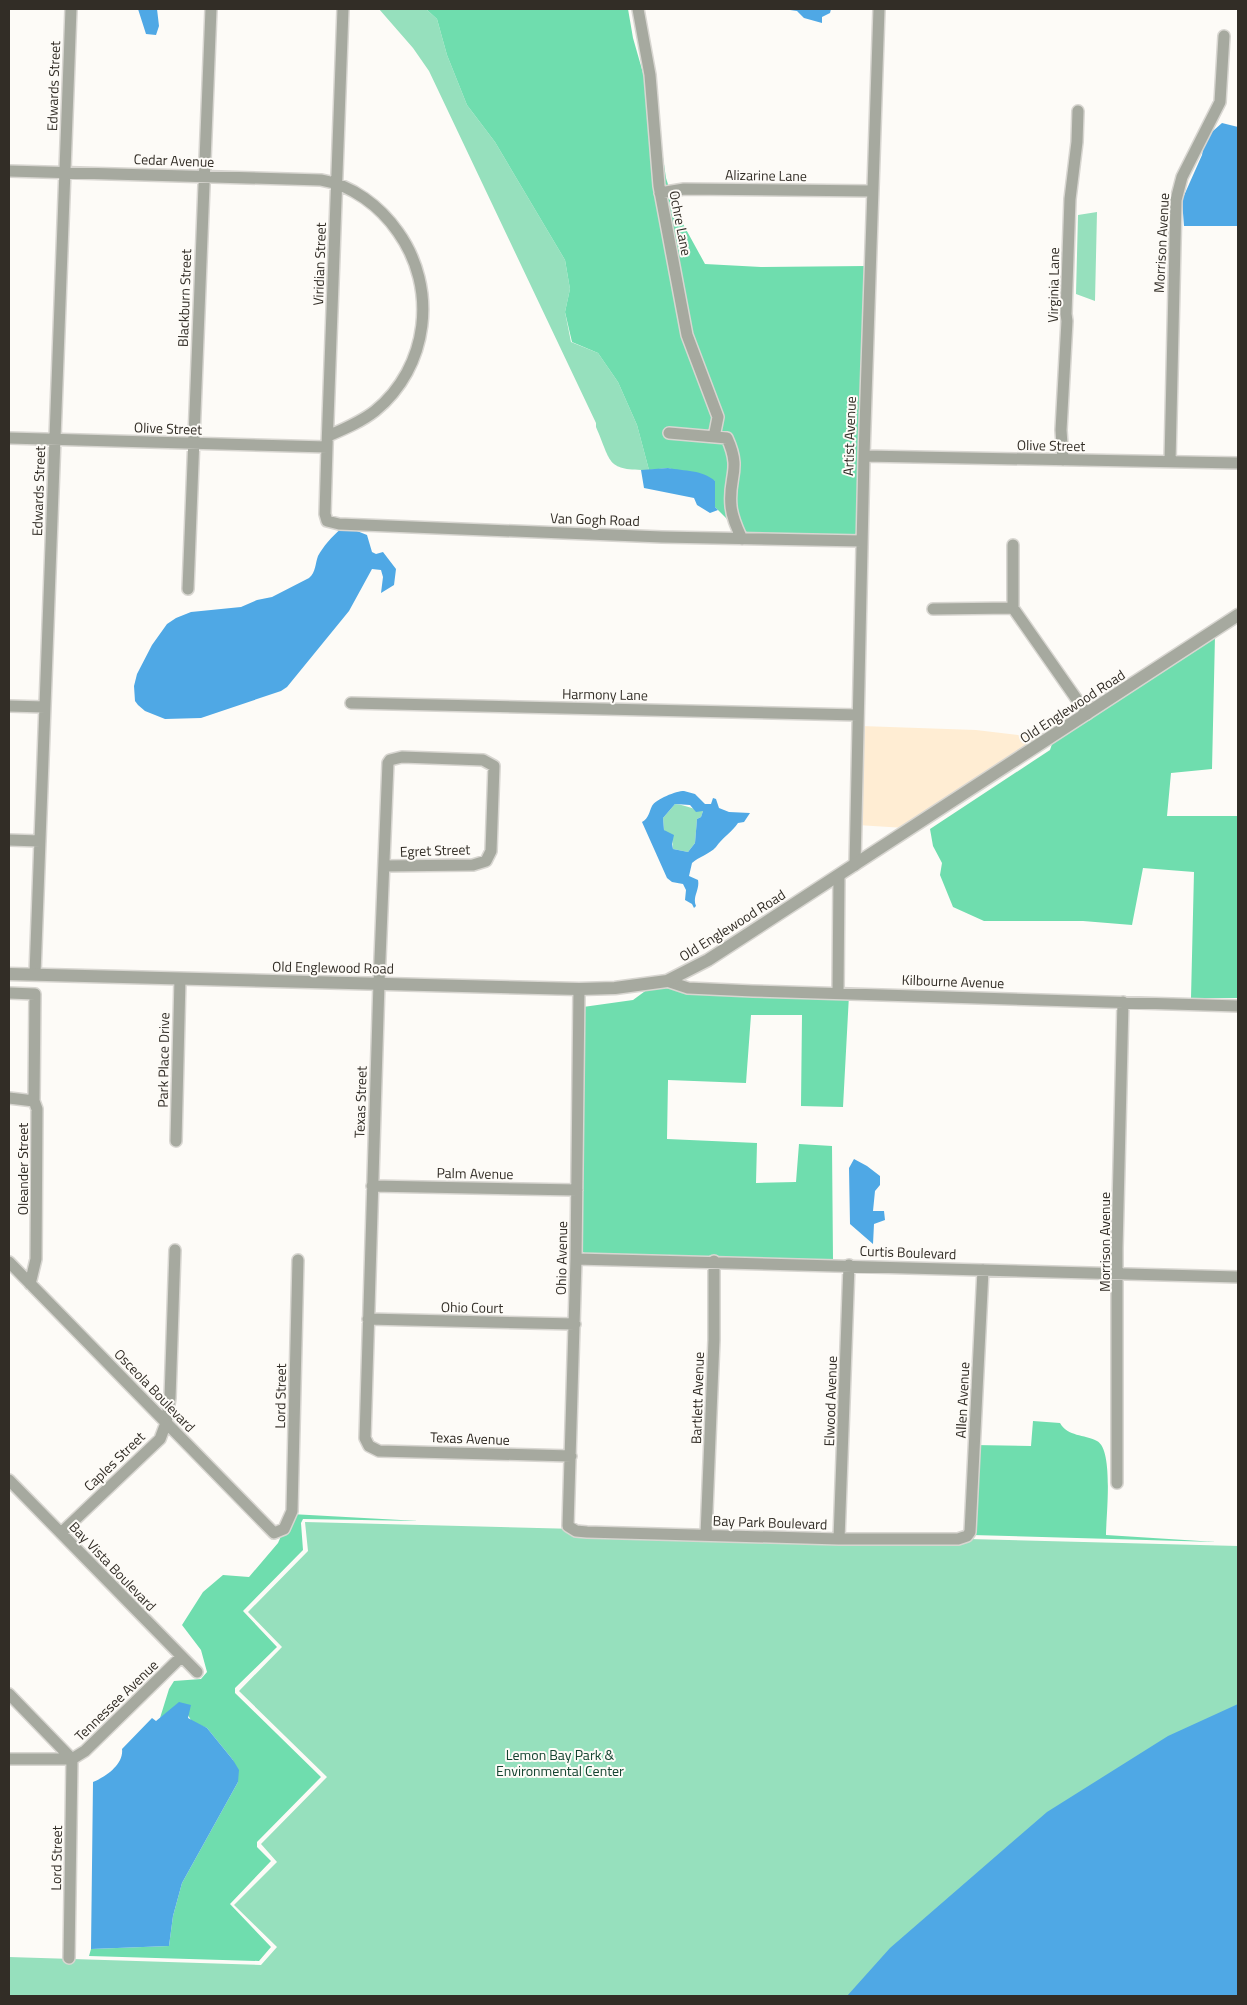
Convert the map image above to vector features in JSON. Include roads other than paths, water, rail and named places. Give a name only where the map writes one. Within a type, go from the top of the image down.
[{"type":"street","name":"Edwards Street","points":[[35,974],[71,9]]},
{"type":"street","name":"Blackburn Street","points":[[188,589],[211,9]]},
{"type":"street","name":"Viridian Street","points":[[327,521],[325,514],[327,442],[338,185],[343,9]]},
{"type":"street","name":"Ochre Lane","points":[[638,9],[650,75],[660,193],[687,335],[718,417],[714,437]]},
{"type":"street","name":"Artist Avenue","points":[[855,865],[864,456],[879,9]]},
{"type":"street","name":"Morrison Avenue","points":[[1170,460],[1176,200],[1182,177],[1220,102],[1224,36]]},
{"type":"street","name":"Virginia Lane","points":[[1063,460],[1061,430],[1068,321],[1066,314],[1070,199],[1077,142],[1078,111]]},
{"type":"street","name":"Cedar Avenue","points":[[9,171],[321,180],[338,185],[378,208],[401,236],[412,255],[420,275],[423,316],[419,340],[411,364],[389,397],[366,417],[327,442]]},
{"type":"street","name":"Alizarine Lane","points":[[660,193],[684,189],[872,191]]},
{"type":"street","points":[[669,433],[727,438],[735,454],[736,470],[730,505],[732,517],[742,540]]},
{"type":"street","name":"Olive Street","points":[[9,438],[193,444],[327,442]]},
{"type":"street","name":"Olive Street","points":[[864,456],[1170,460],[1238,463]]},
{"type":"street","name":"Van Gogh Road","points":[[327,521],[339,524],[455,530],[742,540],[862,541]]},
{"type":"street","points":[[1013,545],[1013,608],[1087,714]]},
{"type":"street","points":[[933,609],[1013,608]]},
{"type":"street","name":"Old Englewood Road","points":[[9,974],[579,990],[615,988],[667,981],[708,960],[1238,615]]},
{"type":"street","name":"Harmony Lane","points":[[351,704],[858,715]]},
{"type":"street","points":[[9,706],[45,707]]},
{"type":"street","name":"Texas Street","points":[[369,1446],[365,1438],[378,983],[388,764],[390,760],[402,757],[483,760],[494,766],[491,851],[486,860]]},
{"type":"street","points":[[9,840],[40,841]]},
{"type":"street","name":"Egret Street","points":[[384,866],[473,864],[486,860]]},
{"type":"street","points":[[838,992],[839,876]]},
{"type":"street","name":"Park Place Drive","points":[[176,1141],[180,978]]},
{"type":"street","name":"Kilbourne Avenue","points":[[667,981],[688,988],[1238,1006]]},
{"type":"street","name":"Ohio Avenue","points":[[568,1526],[575,1324],[579,990]]},
{"type":"street","name":"Oleander Street","points":[[9,993],[35,994],[34,1101],[37,1109],[36,1259],[35,1272],[30,1284]]},
{"type":"street","name":"Morrison Avenue","points":[[1117,1483],[1118,1274],[1123,1002]]},
{"type":"street","points":[[9,1098],[34,1101]]},
{"type":"street","name":"Palm Avenue","points":[[372,1186],[577,1190]]},
{"type":"street","name":"Caples Street","points":[[61,1533],[160,1438],[166,1423],[170,1398],[175,1250]]},
{"type":"street","name":"Curtis Boulevard","points":[[576,1259],[1238,1277]]},
{"type":"street","name":"Lord Street","points":[[282,1530],[289,1521],[292,1504],[298,1260]]},
{"type":"street","name":"Osceola Boulevard","points":[[9,1262],[274,1533],[282,1530]]},
{"type":"street","name":"Bartlett Avenue","points":[[706,1535],[714,1340],[714,1262]]},
{"type":"street","name":"Elwood Avenue","points":[[839,1539],[849,1265]]},
{"type":"street","name":"Allen Avenue","points":[[970,1532],[983,1270]]},
{"type":"street","name":"Ohio Court","points":[[368,1319],[575,1324]]},
{"type":"street","name":"Texas Avenue","points":[[369,1446],[380,1450],[571,1456]]},
{"type":"street","name":"Bay Vista Boulevard","points":[[9,1480],[181,1658],[197,1672]]},
{"type":"street","name":"Bay Park Boulevard","points":[[568,1526],[576,1531],[587,1532],[839,1539],[958,1539],[967,1536],[970,1532]]},
{"type":"street","name":"Tennessee Avenue","points":[[9,1759],[72,1759],[85,1751],[181,1658]]},
{"type":"street","points":[[9,1694],[72,1759]]},
{"type":"street","name":"Lord Street","points":[[69,1958],[72,1759]]},
{"type":"water","points":[[138,9],[157,9],[159,26],[156,35],[146,34]]},
{"type":"water","points":[[783,9],[831,9],[830,13],[822,17],[822,23],[804,18],[797,11]]},
{"type":"water","points":[[1222,123],[1238,127],[1238,226],[1184,226],[1182,200],[1202,155],[1205,138]]},
{"type":"water","points":[[668,468],[699,473],[715,481],[715,507],[718,510],[710,513],[697,505],[694,498],[644,488],[641,470]]},
{"type":"water","points":[[341,529],[357,531],[367,535],[372,552],[376,554],[383,552],[396,569],[394,585],[381,593],[383,577],[381,570],[372,569],[349,611],[287,687],[281,691],[201,718],[165,719],[145,711],[138,705],[135,701],[134,686],[137,674],[152,645],[167,624],[191,612],[241,607],[257,600],[272,597],[309,578],[325,545]]},
{"type":"water","points":[[680,791],[695,794],[705,804],[711,804],[713,798],[716,799],[719,808],[729,812],[750,813],[744,822],[738,823],[713,849],[692,863],[689,876],[698,880],[696,906],[694,908],[692,904],[685,900],[686,890],[683,884],[672,882],[667,878],[642,822],[647,817],[654,803]],"holes":[[[675,804],[690,805],[696,812],[703,811],[701,817],[697,819],[695,843],[688,852],[673,849],[674,835],[664,830],[663,818]]]},
{"type":"water","points":[[854,1159],[880,1176],[880,1185],[875,1191],[873,1211],[884,1211],[885,1220],[874,1224],[873,1244],[850,1224],[849,1168]]},
{"type":"water","points":[[179,1702],[191,1705],[188,1718],[207,1728],[233,1760],[239,1770],[238,1782],[182,1883],[173,1916],[169,1946],[91,1949],[93,1782],[103,1777],[117,1765],[122,1755],[122,1749],[152,1718],[156,1721]]},
{"type":"water","points":[[1238,1704],[1238,1996],[847,1996],[890,1948],[1047,1812],[1168,1736]]},
{"type":"park label","name":"Lemon Bay Park & Environmental Center","points":[[560,1762]]}]
